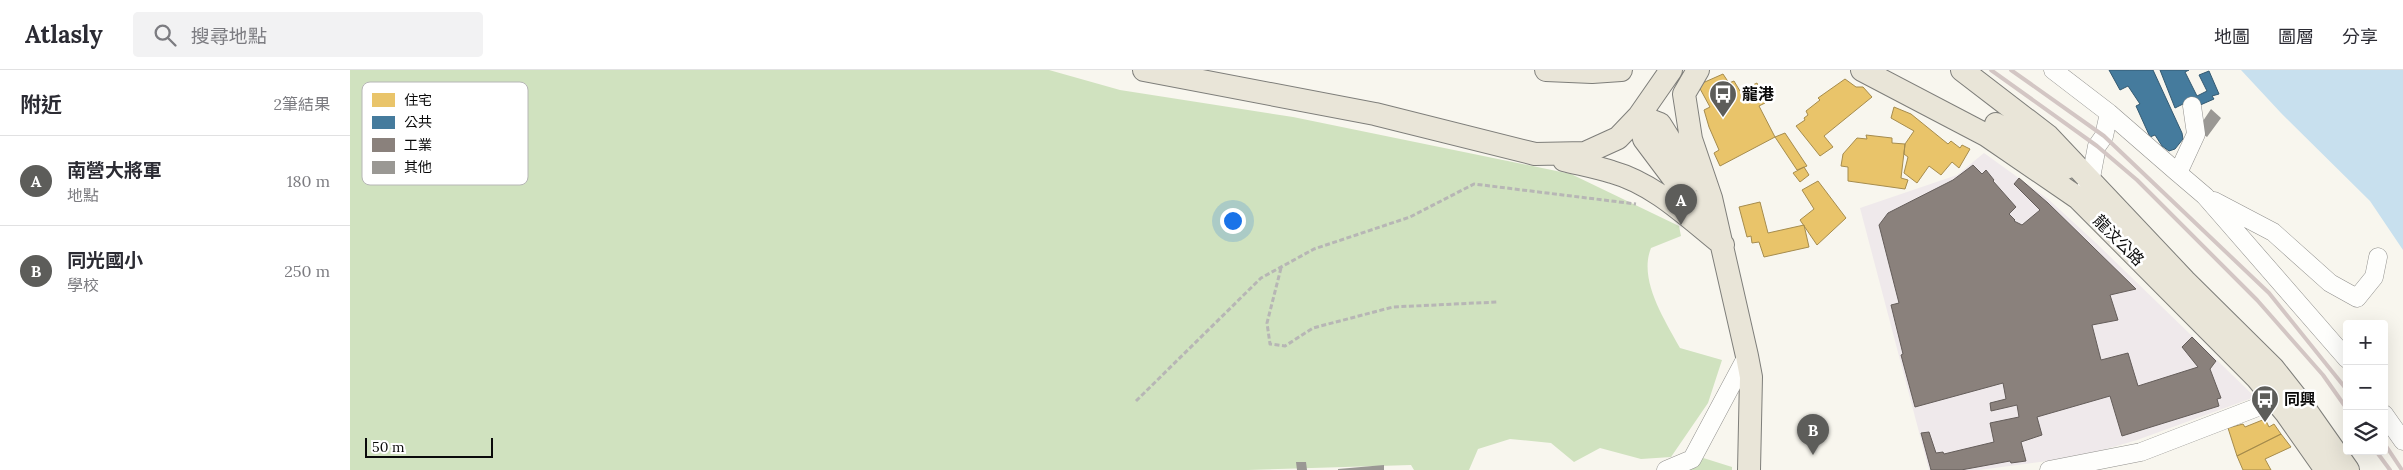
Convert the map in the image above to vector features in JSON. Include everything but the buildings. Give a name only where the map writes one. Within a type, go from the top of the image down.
[{"type":"main road","points":[[1144,70],[1375,114],[1613,172],[1643,185],[1674,205],[1723,246]]},
{"type":"main road","points":[[1546,70],[1592,72],[1621,70]]},
{"type":"main road","points":[[1535,154],[1585,153],[1618,138],[1639,116],[1671,70]]},
{"type":"main road","points":[[1639,116],[1684,94],[1699,70]]},
{"type":"main road","name":"龍汶公路","points":[[1862,70],[1986,135],[2084,191]]},
{"type":"main road","points":[[1883,70],[1988,120],[2084,191]]},
{"type":"main road","name":"龍汶公路","points":[[1962,70],[2048,136],[2084,191],[2276,387],[2348,470]]},
{"type":"main road","points":[[1684,94],[1691,139],[1711,198],[1751,377],[1750,470]]},
{"type":"main road","points":[[1639,116],[1644,140],[1690,198],[1723,246]]},
{"type":"main road","name":"龍汶公路","points":[[2276,387],[2286,413],[2326,470]]},
{"type":"lane","points":[[2053,70],[2109,113],[2205,196],[2343,354]]},
{"type":"lane","points":[[2178,173],[2196,134],[2192,106]]},
{"type":"lane","points":[[2084,191],[2097,146],[2104,136],[2109,113]]},
{"type":"lane","points":[[2205,196],[2273,232],[2330,284],[2357,298],[2374,277],[2378,257]]},
{"type":"lane","points":[[1666,470],[1692,459],[1747,356]]},
{"type":"lane","points":[[2049,470],[2141,452],[2263,405],[2276,387]]},
{"type":"lane","points":[[2388,420],[2403,442]]},
{"type":"path","points":[[1136,401],[1261,278],[1314,249],[1410,218],[1474,184],[1638,204]]},
{"type":"path","points":[[1281,267],[1266,323],[1270,344],[1285,346],[1313,328],[1393,307],[1497,302]]},
{"type":"shaded area","points":[[1984,153],[2048,199],[2255,397],[2137,440],[2079,457],[1979,470],[1929,470],[1860,208],[1957,175]]},
{"type":"green space","points":[[350,70],[1049,70],[1120,90],[1293,117],[1571,174],[1679,226],[1681,236],[1651,248],[1648,260],[1648,273],[1655,300],[1680,348],[1722,360],[1708,403],[1671,457],[1641,459],[1600,448],[1574,462],[1551,443],[1510,439],[1478,449],[1469,470],[1414,470],[1411,465],[1248,470],[350,470]]},
{"type":"green space","points":[[1697,456],[1732,467],[1732,470],[1688,470]]},
{"type":"water","points":[[2241,70],[2403,70],[2403,250],[2370,201],[2281,113]]},
{"type":"railway","points":[[1991,70],[2097,146],[2137,180],[2257,300],[2323,375],[2343,403]]},
{"type":"railway","points":[[2011,70],[2104,136],[2269,293],[2343,385]]},
{"type":"railway","points":[[2388,449],[2402,470]]},
{"type":"railway","points":[[2379,455],[2390,470]]},
{"type":"place","name":"龍港","points":[[1723,118]]},
{"type":"place","name":"南營大將軍","points":[[1681,225]]},
{"type":"place","name":"同興","points":[[2265,423]]},
{"type":"place","name":"同光國小","points":[[1813,455]]}]
